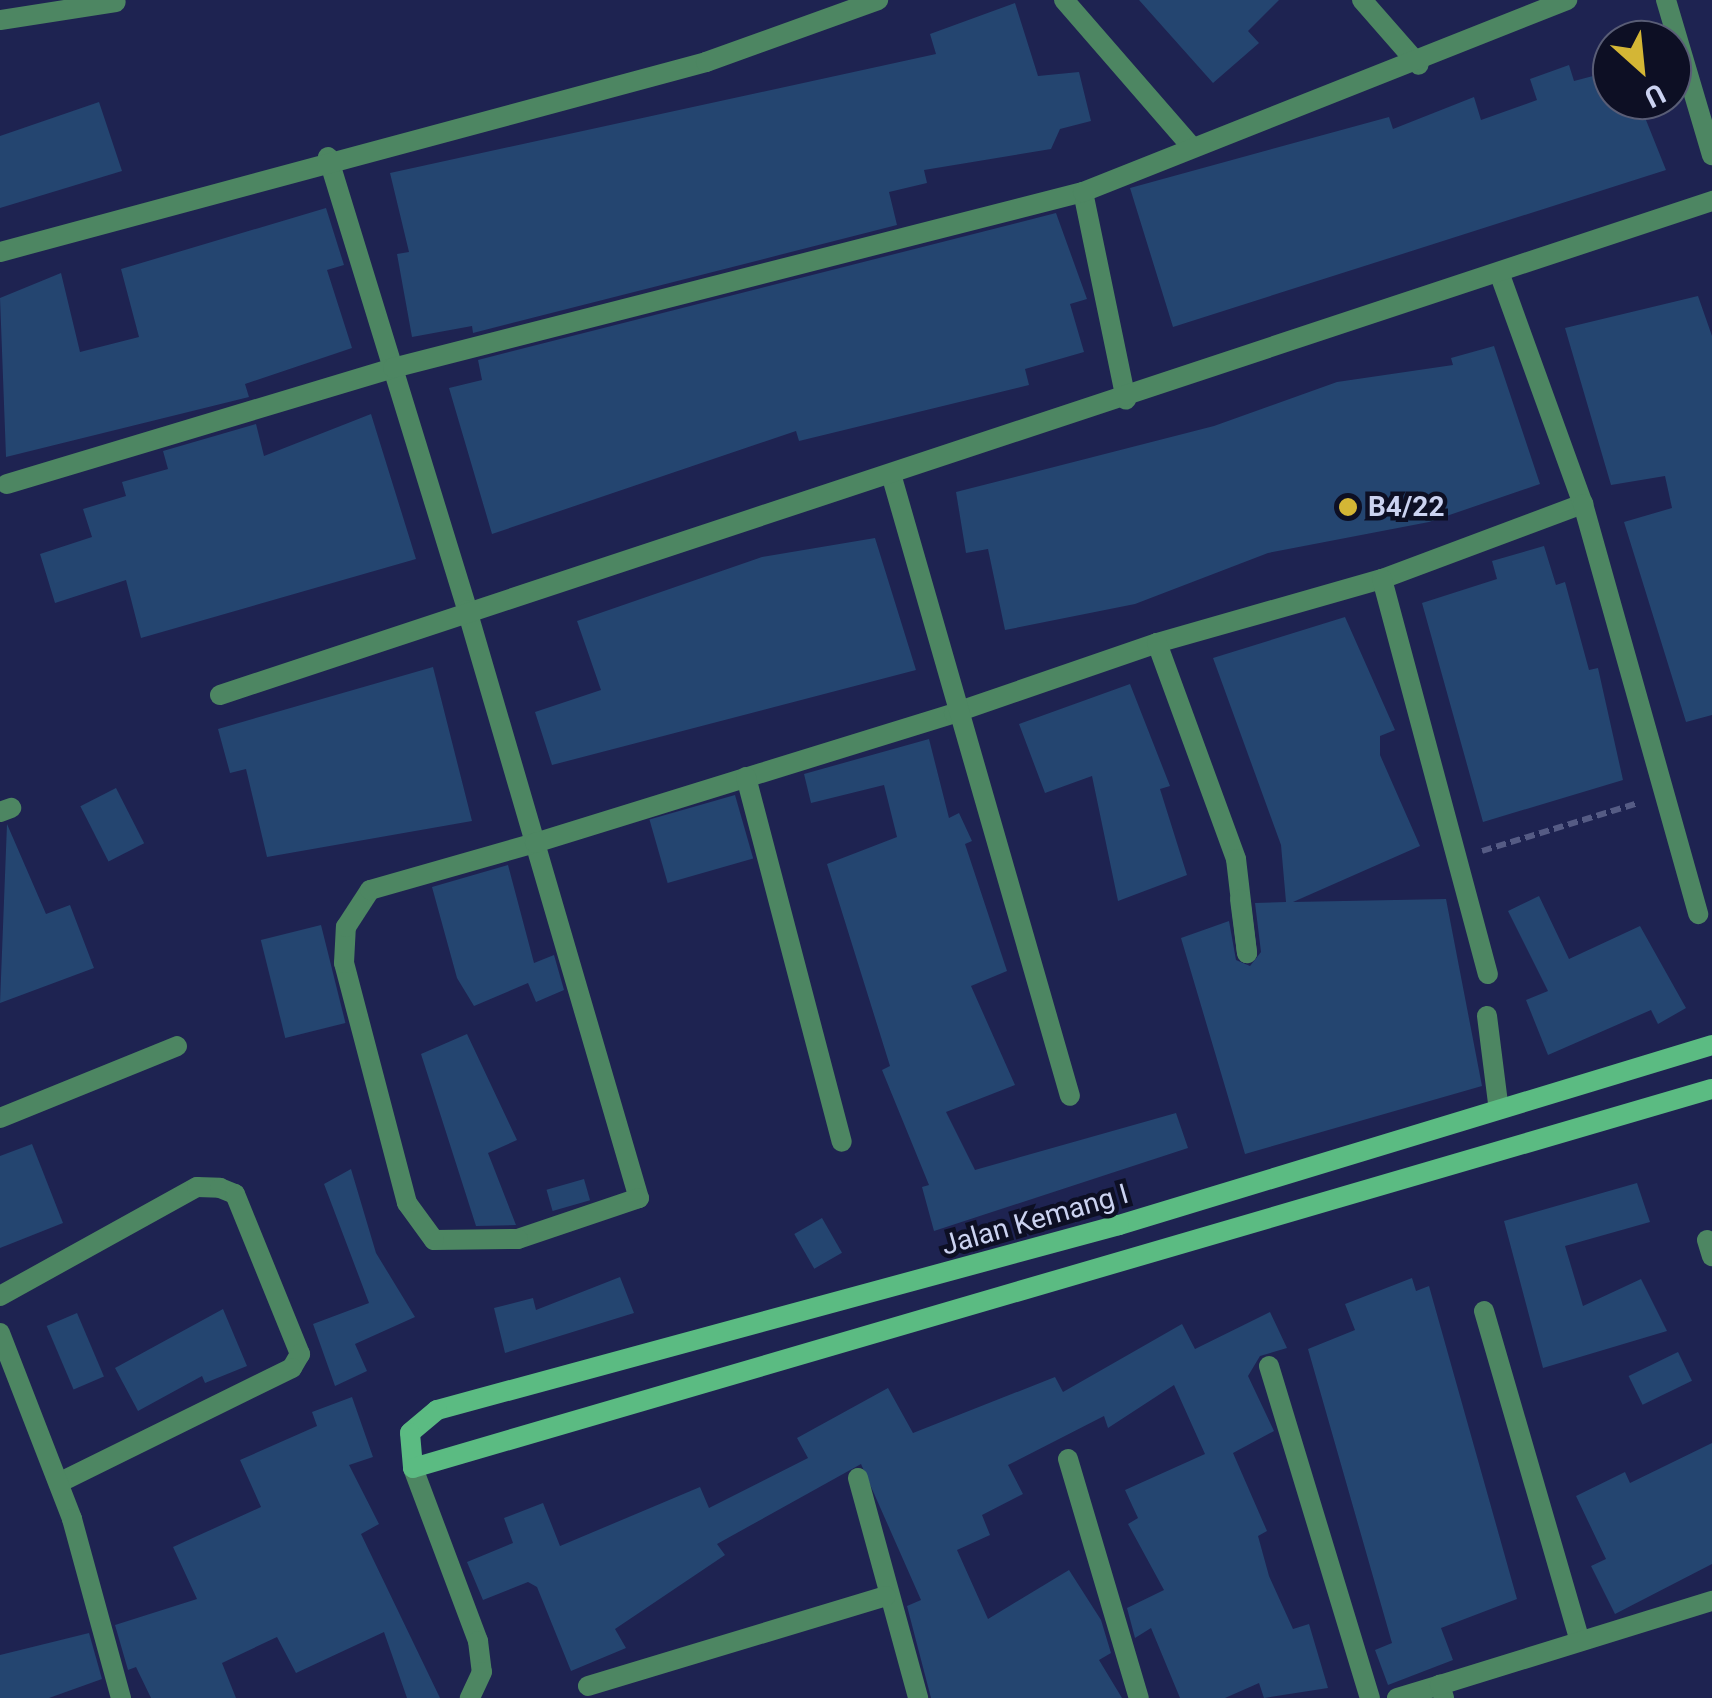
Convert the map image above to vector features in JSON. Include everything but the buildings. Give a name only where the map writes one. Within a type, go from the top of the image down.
[{"type":"street","points":[[0,252],[328,156],[706,62],[878,0]]},
{"type":"street","points":[[1064,0],[1190,145]]},
{"type":"street","points":[[1362,0],[1419,66]]},
{"type":"street","points":[[8,484],[393,368],[1083,192],[1190,145],[1419,66],[1567,0]]},
{"type":"street","points":[[1666,0],[1712,156]]},
{"type":"street","points":[[0,20],[116,2]]},
{"type":"street","points":[[328,156],[467,610],[535,842],[639,1198],[518,1239],[434,1240],[406,1203],[344,963],[346,926],[370,890],[535,842],[954,713],[1157,643],[1382,578],[1583,504]]},
{"type":"street","points":[[1083,192],[1126,400]]},
{"type":"street","points":[[220,694],[467,610],[1126,400],[1712,201]]},
{"type":"street","points":[[1500,275],[1583,504],[1698,914]]},
{"type":"street","points":[[891,474],[954,713],[1070,1096]]},
{"type":"street","points":[[1382,578],[1452,860],[1488,974]]},
{"type":"street","points":[[1157,643],[1208,770],[1240,898]]},
{"type":"street","points":[[746,777],[842,1142]]},
{"type":"street","points":[[1488,1016],[1498,1103]]},
{"type":"street","name":"Jalan Kemang I","points":[[413,1468],[410,1434],[437,1410],[1119,1225],[1498,1103],[1712,1045]]},
{"type":"street","points":[[0,1118],[177,1046]]},
{"type":"street","points":[[470,1698],[482,1672],[478,1642],[413,1468],[1712,1089]]},
{"type":"street","points":[[0,1296],[197,1187],[220,1188],[234,1194],[300,1354],[292,1368],[60,1482]]},
{"type":"street","points":[[1484,1311],[1578,1636]]},
{"type":"street","points":[[0,1333],[60,1482],[120,1698]]},
{"type":"street","points":[[1269,1366],[1370,1698]]},
{"type":"street","points":[[1068,1459],[1138,1698]]},
{"type":"street","points":[[858,1478],[886,1596],[918,1698]]},
{"type":"street","points":[[588,1686],[886,1596]]},
{"type":"street","points":[[1398,1698],[1442,1691],[1578,1636],[1712,1601]]},
{"type":"path","points":[[1452,860],[1663,795]]},
{"type":"place","name":"B4/22","points":[[1348,507]]}]
